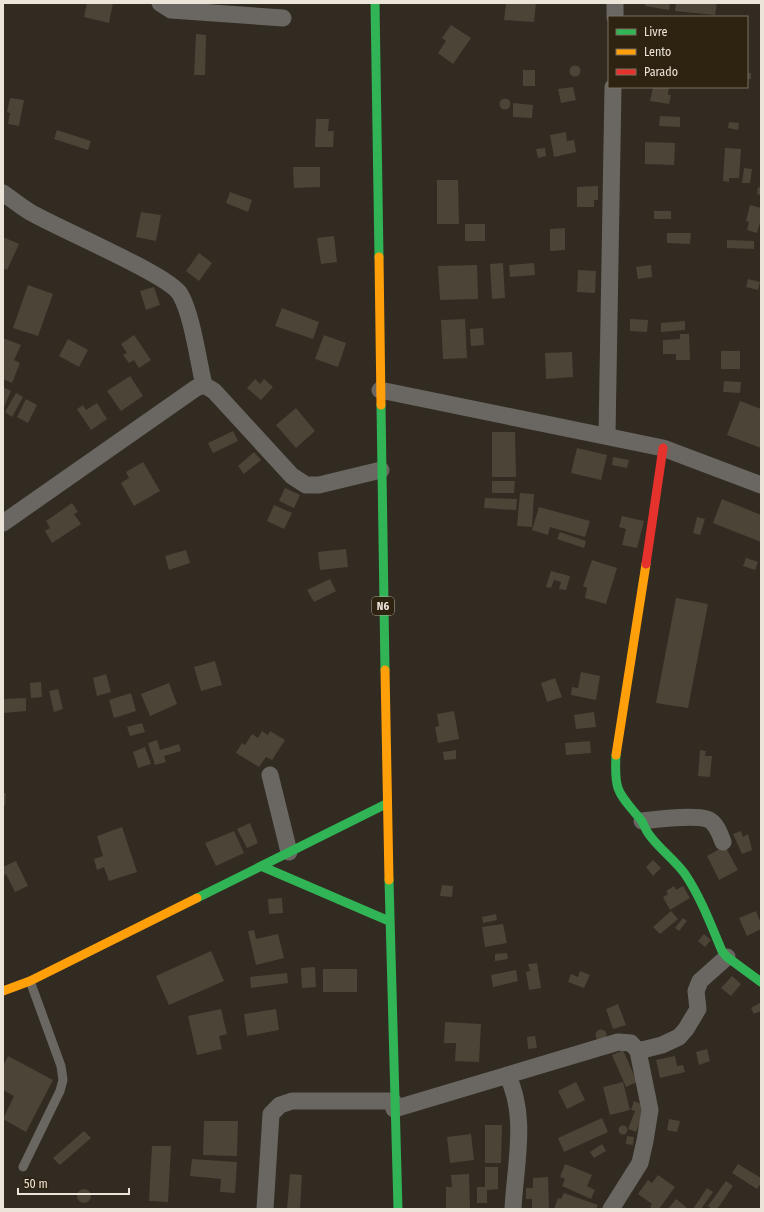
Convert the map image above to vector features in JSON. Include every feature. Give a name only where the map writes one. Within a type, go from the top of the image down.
[{"type":"main road","name":"N6","points":[[375,3],[386,804],[393,1105],[398,1209]]},
{"type":"main road","points":[[663,448],[657,497],[631,653],[616,756],[615,777],[619,792],[626,804],[642,821],[648,833],[683,872],[697,893],[715,936],[727,957],[761,982]]},
{"type":"main road","points":[[3,991],[30,981],[386,804]]},
{"type":"main road","points":[[261,866],[389,921]]},
{"type":"street","points":[[160,3],[171,10],[283,18]]},
{"type":"street","points":[[615,3],[615,16]]},
{"type":"street","points":[[607,435],[613,88]]},
{"type":"street","points":[[3,193],[30,212],[136,265],[174,287],[180,293],[187,311],[204,385],[214,391],[292,476],[306,485],[319,485],[381,470]]},
{"type":"street","points":[[3,523],[196,388],[204,385]]},
{"type":"street","points":[[380,390],[607,435],[663,448],[761,485]]},
{"type":"street","points":[[270,775],[290,852]]},
{"type":"street","points":[[642,821],[678,818],[708,819],[715,826],[723,842]]},
{"type":"street","points":[[638,1051],[679,1037],[686,1030],[698,1009],[696,991],[700,980],[727,957]]},
{"type":"street","points":[[265,1209],[271,1114],[280,1105],[292,1101],[393,1105],[507,1075],[618,1042],[631,1043],[638,1051],[650,1110],[640,1163],[612,1209]]},
{"type":"street","points":[[507,1075],[515,1090],[518,1107],[519,1133],[513,1209]]},
{"type":"lane","points":[[23,1167],[60,1091],[63,1080],[61,1066],[30,981]]},
{"type":"building","points":[[87,3],[113,3],[109,23],[84,17]]},
{"type":"building","points":[[506,3],[536,3],[534,22],[504,20]]},
{"type":"building","points":[[646,3],[670,3],[669,10],[645,6]]},
{"type":"building","points":[[676,3],[717,3],[715,15],[675,11]]},
{"type":"building","points":[[451,25],[471,38],[453,64],[438,53],[446,41],[442,38]]},
{"type":"building","points":[[196,34],[206,35],[205,75],[194,75]]},
{"type":"building","points":[[573,66],[577,66],[579,67],[579,75],[573,76],[570,73],[570,69]]},
{"type":"building","points":[[523,70],[535,70],[535,86],[523,86]]},
{"type":"building","points":[[748,73],[751,73],[751,79],[748,79]]},
{"type":"building","points":[[573,87],[576,100],[561,103],[558,89]]},
{"type":"building","points":[[653,88],[669,88],[668,95],[671,95],[669,104],[650,101]]},
{"type":"building","points":[[10,98],[24,100],[19,126],[8,124],[10,113],[7,112]]},
{"type":"building","points":[[503,99],[507,99],[509,100],[509,108],[503,109],[500,106],[500,102]]},
{"type":"building","points":[[513,103],[533,105],[532,118],[513,117]]},
{"type":"building","points":[[660,116],[680,117],[680,127],[659,126]]},
{"type":"building","points":[[316,119],[329,119],[328,131],[334,131],[333,147],[315,147]]},
{"type":"building","points":[[729,122],[739,123],[738,130],[728,128]]},
{"type":"building","points":[[57,130],[91,141],[88,150],[54,139]]},
{"type":"building","points":[[566,132],[567,141],[574,140],[576,152],[554,157],[550,135]]},
{"type":"building","points":[[645,142],[675,143],[674,165],[645,164]]},
{"type":"building","points":[[545,148],[546,156],[538,158],[536,149]]},
{"type":"building","points":[[725,148],[741,149],[739,178],[729,178],[729,182],[723,181]]},
{"type":"building","points":[[293,167],[320,167],[320,187],[294,188]]},
{"type":"building","points":[[744,168],[752,169],[750,183],[742,183]]},
{"type":"building","points":[[437,180],[458,180],[459,224],[437,224]]},
{"type":"building","points":[[598,186],[598,200],[594,200],[594,207],[577,207],[577,187]]},
{"type":"building","points":[[758,187],[761,188],[761,195],[757,194]]},
{"type":"building","points":[[230,192],[252,200],[248,212],[226,203]]},
{"type":"building","points":[[750,205],[761,208],[761,219],[757,233],[747,230],[749,222],[746,221]]},
{"type":"building","points":[[654,211],[671,211],[671,219],[654,219]]},
{"type":"building","points":[[141,212],[161,215],[156,241],[136,237]]},
{"type":"building","points":[[465,224],[485,224],[485,241],[465,241]]},
{"type":"building","points":[[565,228],[565,250],[550,251],[550,229]]},
{"type":"building","points":[[667,233],[691,233],[690,244],[667,243]]},
{"type":"building","points":[[334,236],[337,262],[321,264],[317,238]]},
{"type":"building","points":[[3,237],[19,244],[7,270],[3,268]]},
{"type":"building","points":[[727,240],[754,241],[754,249],[727,248]]},
{"type":"building","points":[[199,253],[212,263],[199,281],[186,271]]},
{"type":"building","points":[[503,263],[505,298],[492,299],[490,264]]},
{"type":"building","points":[[534,263],[535,275],[510,277],[509,265]]},
{"type":"building","points":[[477,265],[478,299],[440,300],[438,266]]},
{"type":"building","points":[[651,265],[652,277],[638,279],[636,267]]},
{"type":"building","points":[[578,270],[596,271],[595,293],[577,292]]},
{"type":"building","points":[[748,279],[760,282],[758,290],[746,287]]},
{"type":"building","points":[[28,285],[53,294],[38,336],[13,328]]},
{"type":"building","points":[[154,287],[160,305],[146,310],[140,291]]},
{"type":"building","points":[[282,308],[319,322],[313,339],[275,326]]},
{"type":"building","points":[[465,319],[467,358],[443,359],[441,320]]},
{"type":"building","points":[[630,319],[648,320],[647,332],[630,331]]},
{"type":"building","points":[[685,321],[685,330],[661,332],[661,323]]},
{"type":"building","points":[[483,328],[484,345],[471,346],[470,329]]},
{"type":"building","points":[[680,334],[689,334],[690,360],[676,360],[676,354],[663,354],[663,340],[680,339]]},
{"type":"building","points":[[134,335],[151,360],[139,368],[134,360],[129,363],[123,355],[127,353],[121,344]]},
{"type":"building","points":[[324,335],[346,343],[338,367],[315,359]]},
{"type":"building","points":[[3,338],[21,345],[14,360],[20,363],[12,383],[3,379]]},
{"type":"building","points":[[68,339],[88,350],[79,367],[59,356]]},
{"type":"building","points":[[721,351],[740,351],[740,369],[721,369]]},
{"type":"building","points":[[572,352],[573,377],[546,379],[545,353]]},
{"type":"building","points":[[130,376],[143,396],[121,411],[107,391]]},
{"type":"building","points":[[255,379],[260,384],[264,379],[273,387],[261,400],[247,388]]},
{"type":"building","points":[[724,381],[741,382],[740,393],[723,392]]},
{"type":"building","points":[[3,387],[11,391],[3,409]]},
{"type":"building","points":[[16,393],[23,397],[12,417],[5,412]]},
{"type":"building","points":[[26,399],[37,405],[28,423],[17,417]]},
{"type":"building","points":[[740,401],[761,409],[761,448],[727,435]]},
{"type":"building","points":[[97,403],[107,419],[91,430],[77,409],[83,405],[86,410]]},
{"type":"building","points":[[296,408],[315,431],[296,448],[276,425]]},
{"type":"building","points":[[233,431],[238,441],[213,453],[208,443]]},
{"type":"building","points":[[492,432],[515,432],[516,477],[492,477]]},
{"type":"building","points":[[577,448],[607,455],[601,480],[571,473]]},
{"type":"building","points":[[254,452],[261,460],[244,474],[238,466]]},
{"type":"building","points":[[613,457],[629,460],[627,468],[612,465]]},
{"type":"building","points":[[143,462],[160,491],[134,506],[121,483],[129,478],[126,472]]},
{"type":"building","points":[[492,481],[515,481],[514,493],[492,493]]},
{"type":"building","points":[[285,488],[300,495],[294,508],[279,501]]},
{"type":"building","points":[[520,493],[534,494],[532,527],[517,526]]},
{"type":"building","points":[[485,498],[517,499],[516,510],[484,508]]},
{"type":"building","points":[[722,499],[761,515],[761,542],[713,523]]},
{"type":"building","points":[[72,503],[78,512],[74,514],[81,524],[52,543],[45,531],[50,528],[46,521]]},
{"type":"building","points":[[274,505],[292,513],[284,529],[267,521]]},
{"type":"building","points":[[539,507],[590,521],[585,537],[550,527],[548,535],[532,530]]},
{"type":"building","points":[[622,516],[644,521],[637,548],[622,545],[626,529],[619,527]]},
{"type":"building","points":[[697,517],[705,519],[700,535],[693,533]]},
{"type":"building","points":[[560,532],[586,541],[584,548],[557,539]]},
{"type":"building","points":[[346,549],[348,567],[320,570],[318,552]]},
{"type":"building","points":[[186,550],[190,563],[169,570],[165,556]]},
{"type":"building","points":[[746,558],[758,562],[755,570],[743,566]]},
{"type":"building","points":[[592,560],[617,568],[606,604],[585,598],[587,588],[583,586]]},
{"type":"building","points":[[551,571],[570,576],[566,590],[559,589],[561,582],[554,580],[551,588],[546,587]]},
{"type":"building","points":[[330,579],[336,591],[314,602],[307,590]]},
{"type":"building","points":[[676,598],[708,604],[688,708],[656,703]]},
{"type":"building","points":[[215,661],[222,685],[201,691],[194,667]]},
{"type":"building","points":[[581,672],[600,676],[596,700],[571,695],[572,687],[578,688]]},
{"type":"building","points":[[106,674],[111,692],[97,696],[93,678]]},
{"type":"building","points":[[555,678],[562,697],[547,702],[541,683]]},
{"type":"building","points":[[41,682],[42,697],[31,698],[30,683]]},
{"type":"building","points":[[169,683],[177,704],[150,716],[141,694]]},
{"type":"building","points":[[58,689],[63,709],[54,712],[49,691]]},
{"type":"building","points":[[131,693],[136,711],[114,718],[109,700]]},
{"type":"building","points":[[26,698],[26,711],[3,713],[3,699]]},
{"type":"building","points":[[454,711],[459,739],[438,743],[435,727],[439,726],[437,714]]},
{"type":"building","points":[[594,712],[596,727],[576,729],[574,715]]},
{"type":"building","points":[[142,723],[145,732],[130,736],[127,727]]},
{"type":"building","points":[[262,731],[268,735],[270,731],[285,740],[272,760],[266,757],[259,767],[236,753],[242,743],[245,745],[252,734],[258,738]]},
{"type":"building","points":[[157,740],[160,750],[179,744],[181,751],[164,756],[166,762],[155,765],[148,743]]},
{"type":"building","points":[[590,741],[591,753],[566,755],[565,743]]},
{"type":"building","points":[[145,747],[151,764],[138,768],[133,752]]},
{"type":"building","points":[[456,750],[456,759],[444,760],[443,752]]},
{"type":"building","points":[[700,750],[706,751],[705,756],[712,756],[710,777],[698,776]]},
{"type":"building","points":[[3,793],[6,793],[5,806],[3,806]]},
{"type":"building","points":[[250,823],[258,843],[247,848],[237,829]]},
{"type":"building","points":[[122,827],[137,872],[109,881],[104,867],[97,870],[94,859],[103,856],[97,836]]},
{"type":"building","points":[[234,831],[244,853],[216,866],[205,843]]},
{"type":"building","points":[[741,831],[743,837],[748,834],[752,850],[742,854],[733,834]]},
{"type":"building","points":[[725,846],[738,870],[719,880],[707,856]]},
{"type":"building","points":[[653,860],[661,868],[653,876],[646,867]]},
{"type":"building","points":[[16,861],[28,886],[15,892],[6,874],[3,876],[3,867]]},
{"type":"building","points":[[442,885],[453,886],[452,897],[440,896]]},
{"type":"building","points":[[674,886],[676,890],[683,886],[690,898],[670,910],[663,897],[668,894],[666,891]]},
{"type":"building","points":[[282,898],[283,913],[269,914],[268,899]]},
{"type":"building","points":[[671,911],[678,919],[660,934],[653,927]]},
{"type":"building","points":[[756,911],[761,924],[761,929],[747,936],[739,918]]},
{"type":"building","points":[[496,914],[497,920],[483,923],[482,917]]},
{"type":"building","points":[[683,918],[687,921],[679,931],[675,928]]},
{"type":"building","points":[[503,924],[507,943],[485,947],[482,927]]},
{"type":"building","points":[[254,930],[256,939],[278,934],[284,958],[256,965],[248,931]]},
{"type":"building","points":[[704,934],[711,940],[705,947],[698,941]]},
{"type":"building","points":[[211,951],[224,981],[169,1005],[156,976]]},
{"type":"building","points":[[507,953],[508,959],[495,961],[495,954]]},
{"type":"building","points":[[537,963],[541,988],[529,990],[526,972],[530,971],[528,964]]},
{"type":"building","points":[[315,967],[316,987],[302,988],[301,968]]},
{"type":"building","points":[[323,969],[357,969],[357,992],[323,992]]},
{"type":"building","points":[[516,970],[518,981],[493,987],[491,975]]},
{"type":"building","points":[[580,971],[590,975],[584,988],[568,982],[571,974],[578,977]]},
{"type":"building","points":[[287,973],[288,983],[251,988],[250,977]]},
{"type":"building","points":[[732,976],[741,984],[731,996],[721,988]]},
{"type":"building","points":[[760,1003],[761,1011],[754,1014],[751,1008]]},
{"type":"building","points":[[618,1004],[626,1025],[613,1029],[606,1009]]},
{"type":"building","points":[[221,1009],[227,1034],[219,1036],[222,1049],[197,1055],[188,1016]]},
{"type":"building","points":[[276,1009],[279,1030],[247,1036],[244,1014]]},
{"type":"building","points":[[445,1022],[481,1024],[479,1062],[455,1061],[456,1043],[444,1043]]},
{"type":"building","points":[[599,1030],[603,1030],[605,1031],[605,1039],[599,1040],[596,1037],[596,1033]]},
{"type":"building","points":[[535,1036],[537,1048],[528,1049],[527,1037]]},
{"type":"building","points":[[707,1049],[710,1061],[699,1065],[696,1052]]},
{"type":"building","points":[[623,1050],[637,1082],[626,1087],[612,1055]]},
{"type":"building","points":[[8,1056],[53,1080],[26,1132],[3,1119],[14,1096],[3,1090],[3,1066]]},
{"type":"building","points":[[675,1056],[677,1066],[683,1065],[685,1072],[660,1078],[656,1060]]},
{"type":"building","points":[[576,1082],[585,1100],[567,1109],[558,1091]]},
{"type":"building","points":[[623,1082],[630,1110],[610,1115],[603,1087]]},
{"type":"building","points":[[634,1101],[646,1106],[636,1132],[628,1129],[635,1111],[631,1110]]},
{"type":"building","points":[[602,1118],[608,1132],[564,1152],[558,1138]]},
{"type":"building","points":[[669,1119],[680,1121],[677,1132],[667,1130]]},
{"type":"building","points":[[204,1121],[238,1121],[237,1156],[203,1155]]},
{"type":"building","points":[[485,1125],[502,1125],[501,1163],[485,1163]]},
{"type":"building","points":[[621,1126],[625,1126],[627,1130],[625,1134],[621,1134],[619,1132],[619,1128]]},
{"type":"building","points":[[84,1131],[91,1138],[60,1165],[53,1158]]},
{"type":"building","points":[[471,1134],[474,1160],[450,1163],[447,1137]]},
{"type":"building","points":[[627,1136],[634,1137],[633,1145],[626,1144]]},
{"type":"building","points":[[602,1144],[606,1151],[594,1158],[590,1152]]},
{"type":"building","points":[[152,1146],[171,1146],[168,1202],[149,1201]]},
{"type":"building","points":[[192,1159],[237,1162],[235,1193],[220,1192],[221,1179],[190,1176]]},
{"type":"building","points":[[565,1164],[592,1175],[587,1186],[595,1190],[591,1199],[562,1186],[565,1179],[560,1177]]},
{"type":"building","points":[[738,1164],[761,1178],[761,1183],[757,1189],[732,1173]]},
{"type":"building","points":[[485,1167],[498,1167],[498,1189],[487,1190],[487,1203],[477,1203],[477,1187],[485,1187]]},
{"type":"building","points":[[290,1174],[302,1175],[300,1209],[287,1209]]},
{"type":"building","points":[[469,1174],[470,1209],[446,1209],[446,1187],[452,1187],[451,1175]]},
{"type":"building","points":[[658,1175],[675,1187],[659,1209],[654,1209],[650,1207],[652,1204],[638,1194],[648,1180],[652,1183]]},
{"type":"building","points":[[548,1177],[549,1209],[532,1209],[532,1199],[526,1199],[526,1188],[533,1188],[533,1178]]},
{"type":"building","points":[[726,1181],[733,1186],[717,1209],[712,1209],[708,1206]]},
{"type":"building","points":[[707,1188],[713,1192],[701,1209],[693,1209]]},
{"type":"building","points":[[84,1189],[89,1191],[91,1196],[89,1201],[84,1203],[79,1201],[77,1196],[79,1191]]},
{"type":"building","points":[[564,1193],[598,1205],[596,1209],[554,1209],[558,1198],[561,1199]]},
{"type":"building","points":[[676,1199],[686,1207],[685,1209],[668,1209]]},
{"type":"traffic: fast","points":[[375,3],[379,257]]},
{"type":"traffic: fast","points":[[381,405],[385,670]]},
{"type":"traffic: fast","points":[[616,755],[616,777],[622,797],[641,820],[652,838],[676,863],[691,883],[701,902],[722,951],[727,957],[761,982]]},
{"type":"traffic: fast","points":[[197,898],[386,804]]},
{"type":"traffic: fast","points":[[261,866],[389,921]]},
{"type":"traffic: fast","points":[[389,880],[398,1209]]},
{"type":"traffic: slow","points":[[379,257],[381,405]]},
{"type":"traffic: slow","points":[[616,755],[646,564]]},
{"type":"traffic: slow","points":[[385,670],[389,880]]},
{"type":"traffic: slow","points":[[3,991],[30,981],[197,898]]},
{"type":"traffic: jam","points":[[646,564],[663,448]]}]
